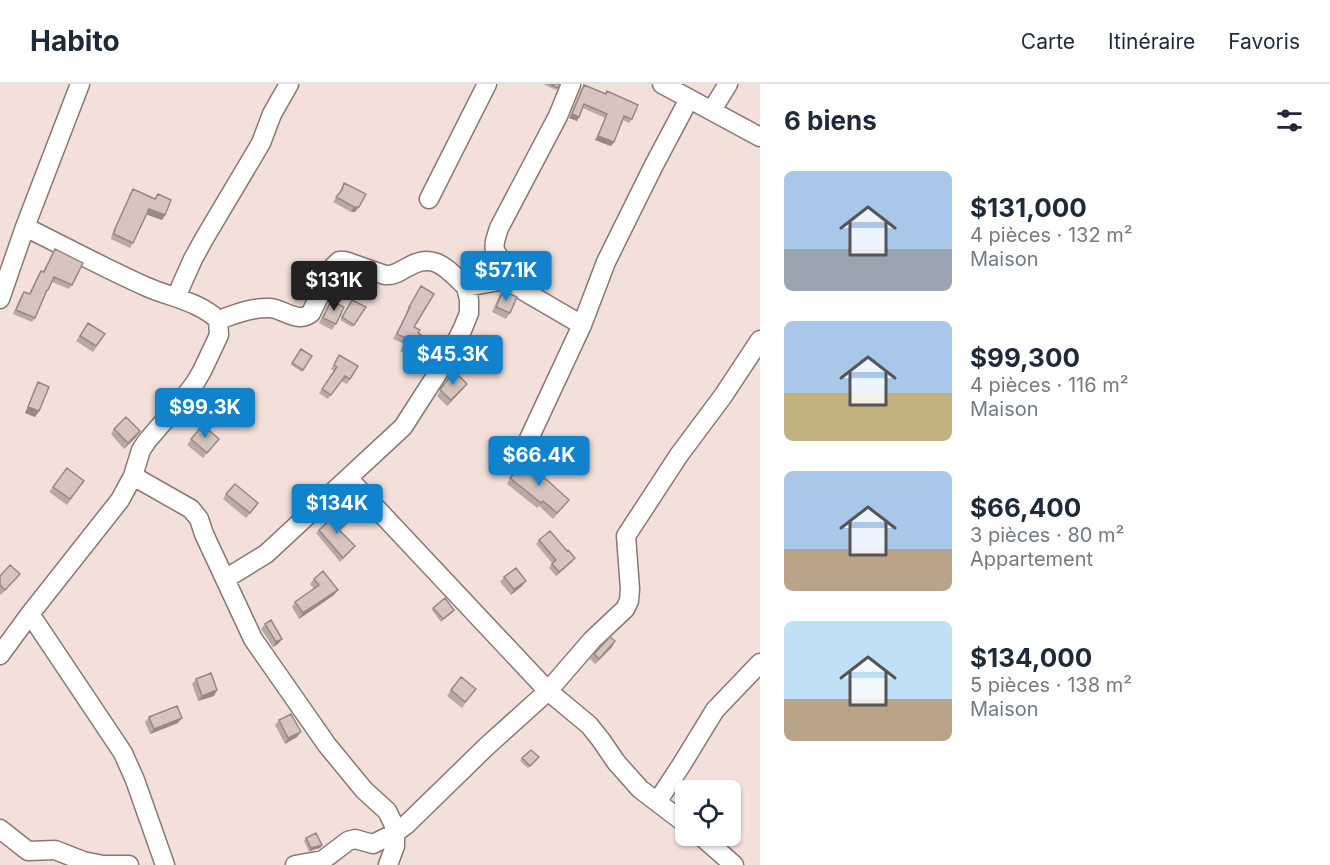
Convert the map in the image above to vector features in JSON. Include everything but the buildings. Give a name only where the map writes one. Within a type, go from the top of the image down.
[{"type":"street","points":[[0,299],[80,84]]},
{"type":"street","points":[[176,297],[193,259],[261,143],[272,114],[289,84]]},
{"type":"street","points":[[429,199],[487,84]]},
{"type":"street","points":[[505,280],[507,266],[496,254],[494,247],[499,228],[558,116],[572,84]]},
{"type":"street","points":[[662,84],[760,137]]},
{"type":"street","points":[[712,110],[728,84]]},
{"type":"street","points":[[527,443],[582,325],[606,262],[689,99]]},
{"type":"street","points":[[0,656],[30,614],[120,500],[134,476],[141,450],[195,383],[219,335],[218,320],[201,308],[145,286],[25,227]]},
{"type":"street","points":[[218,320],[252,310],[272,308],[300,318],[306,317],[311,313],[333,267],[339,261],[392,276],[417,262],[440,263],[466,287],[469,300],[469,313],[450,354],[403,427],[266,554],[225,579]]},
{"type":"street","points":[[466,287],[505,280],[582,325]]},
{"type":"street","points":[[295,865],[323,860],[348,841],[355,840],[373,844],[408,824],[487,746],[548,691],[592,640],[625,609],[629,601],[630,589],[626,536],[679,455],[723,396],[760,340]]},
{"type":"street","points":[[134,476],[191,509],[199,519],[254,639],[327,745],[364,790],[387,811],[395,833],[395,846],[388,865]]},
{"type":"street","points":[[348,478],[548,691],[589,725],[616,762],[640,789],[675,816]]},
{"type":"street","points":[[30,614],[123,753],[165,865]]},
{"type":"street","points":[[657,802],[715,710],[760,663]]},
{"type":"street","points":[[0,829],[28,851],[55,850],[83,861],[103,865],[129,865]]},
{"type":"street","points":[[713,846],[734,865]]}]
